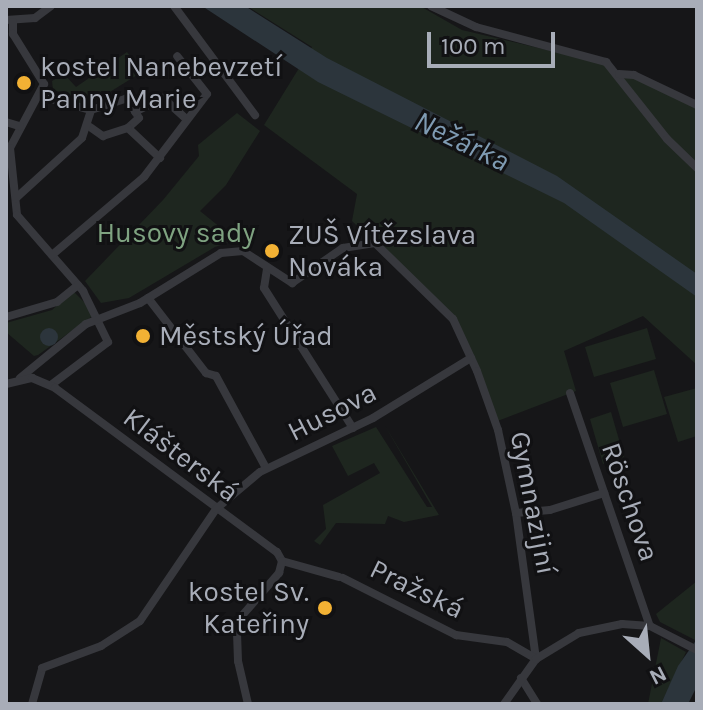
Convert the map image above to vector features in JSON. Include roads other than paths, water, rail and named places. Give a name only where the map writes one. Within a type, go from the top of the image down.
[{"type":"street","points":[[20,378],[51,385],[108,342],[98,317],[78,285],[17,215],[10,148],[19,126],[40,96],[43,79],[13,34],[10,21],[35,18],[50,6]]},
{"type":"street","points":[[174,6],[255,115]]},
{"type":"street","points":[[431,6],[517,40],[587,53],[619,74],[667,139],[697,168]]},
{"type":"street","points":[[6,45],[13,34]]},
{"type":"street","points":[[52,255],[160,158],[207,94],[177,56]]},
{"type":"street","points":[[619,74],[634,75],[697,105]]},
{"type":"street","points":[[40,96],[91,110],[127,98],[135,112],[137,122],[128,128],[103,136],[90,127]]},
{"type":"street","points":[[135,112],[163,98],[186,119]]},
{"type":"street","points":[[16,198],[55,166],[90,127],[91,110]]},
{"type":"street","points":[[6,122],[19,126]]},
{"type":"street","points":[[128,128],[160,158]]},
{"type":"street","name":"Gymnazijní","points":[[267,269],[292,283],[343,248],[375,243],[453,319],[498,430],[516,513],[536,659]]},
{"type":"street","points":[[6,384],[20,378],[98,317],[148,298],[230,250],[247,254],[267,269],[264,288],[353,428]]},
{"type":"street","points":[[6,317],[57,302],[78,285]]},
{"type":"street","points":[[148,298],[206,373],[216,376],[266,468]]},
{"type":"street","name":"Husova","points":[[32,704],[42,668],[101,646],[140,621],[216,509],[266,468],[353,428],[471,358]]},
{"type":"street","name":"Klášterská","points":[[51,385],[277,552],[282,561]]},
{"type":"street","name":"Röschova","points":[[570,393],[650,626]]},
{"type":"street","points":[[516,513],[550,510],[604,493]]},
{"type":"street","points":[[248,704],[238,661],[237,629],[240,618],[279,573],[282,561]]},
{"type":"street","name":"Pražská","points":[[282,561],[341,577],[456,635],[507,642],[536,659]]},
{"type":"street","points":[[504,704],[536,659],[579,633],[622,624],[650,626],[697,650]]},
{"type":"street","points":[[521,678],[537,704]]},
{"type":"water","name":"Nežárka","points":[[202,6],[245,6],[327,58],[557,176],[697,274],[697,297],[564,203],[318,82]]},
{"type":"water","points":[[49,328],[58,337],[49,346],[40,337]]},
{"type":"water","points":[[697,639],[697,686],[688,704],[661,704],[678,666]]},
{"type":"place","name":"kostel Nanebevzetí Panny Marie","points":[[24,83]]},
{"type":"place","name":"ZUŠ Vítězslava Nováka","points":[[272,251]]},
{"type":"place","name":"Městský Úřad","points":[[143,336]]},
{"type":"place","name":"kostel Sv. Kateřiny","points":[[325,608]]},
{"type":"park label","name":"Husovy sady","points":[[176,233]]}]
